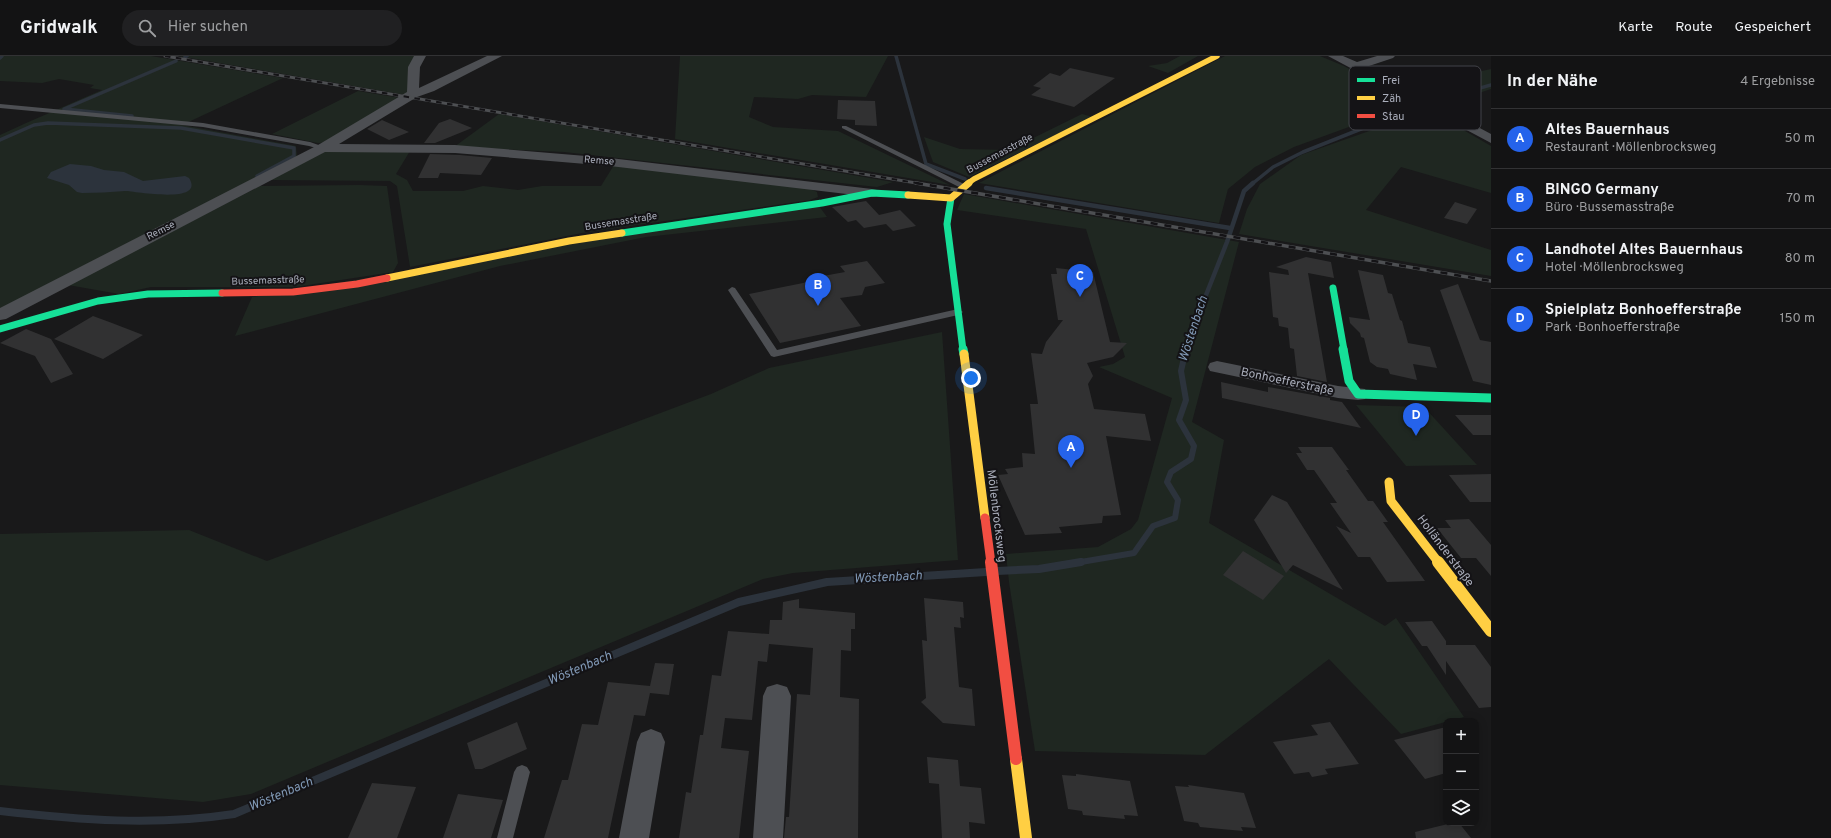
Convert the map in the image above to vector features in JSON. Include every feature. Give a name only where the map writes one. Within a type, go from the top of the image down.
[{"type":"street","points":[[413,94],[414,67],[420,56]]},
{"type":"street","name":"Remse","points":[[0,315],[323,148],[413,94],[430,88],[496,56]]},
{"type":"street","name":"Bussemasstraße","points":[[0,329],[98,301],[148,294],[293,292],[357,284],[569,241],[822,203],[872,193],[951,198],[974,179],[1217,56]]},
{"type":"street","points":[[1334,56],[1356,66],[1389,56]]},
{"type":"street","points":[[1484,130],[1491,139]]},
{"type":"street","name":"Remse","points":[[323,148],[463,150],[610,162],[872,193]]},
{"type":"street","name":"Möllenbrocksweg","points":[[951,198],[946,224],[1026,838]]},
{"type":"street","name":"Bonhoefferstraße","points":[[1333,288],[1349,380],[1358,394]]},
{"type":"street","name":"Bonhoefferstraße","points":[[1217,367],[1338,392],[1358,394],[1491,398]]},
{"type":"street","name":"Holländerstraße","points":[[1389,482],[1391,501],[1491,631]]},
{"type":"street","points":[[768,838],[776,696]]},
{"type":"street","points":[[634,838],[651,742]]},
{"type":"lane","name":"Remse","points":[[0,106],[204,125],[310,144],[323,148]]},
{"type":"lane","points":[[844,127],[964,186]]},
{"type":"lane","points":[[732,290],[774,354],[958,312]]},
{"type":"lane","points":[[505,838],[522,772]]},
{"type":"shaded area","points":[[0,56],[151,56],[283,78],[182,125],[296,146],[297,157],[0,310],[0,135],[102,90],[90,88],[94,85],[59,79],[42,83],[0,81]]},
{"type":"shaded area","points":[[178,56],[416,56],[408,73],[408,91],[406,95]]},
{"type":"shaded area","points":[[680,56],[888,56],[866,97],[812,95],[798,99],[754,97],[749,117],[773,127],[838,131],[950,185],[675,139]]},
{"type":"shaded area","points":[[1180,56],[1198,56],[1168,73],[1148,66],[1167,63]]},
{"type":"shaded area","points":[[1225,56],[1320,56],[1349,69],[1349,127],[1294,147],[1255,167],[1228,189],[1219,223],[979,183]]},
{"type":"shaded area","points":[[1491,69],[1491,89],[1481,92],[1481,71]]},
{"type":"shaded area","points":[[358,91],[401,98],[330,142],[318,143],[272,134]]},
{"type":"shaded area","points":[[499,114],[893,182],[877,187],[564,152],[454,147]]},
{"type":"shaded area","points":[[1082,114],[1093,117],[969,177],[933,162],[924,137],[960,149],[1009,150]]},
{"type":"shaded area","points":[[1372,130],[1463,130],[1491,146],[1491,193],[1401,167],[1366,210],[1491,250],[1491,276],[1239,234],[1247,209],[1260,184],[1301,155]]},
{"type":"shaded area","points":[[410,151],[396,174],[407,180],[413,191],[463,191],[483,186],[518,190],[542,186],[601,186],[614,165],[806,187],[817,192],[818,197],[810,200],[582,233],[410,267],[397,186],[390,181],[270,180],[324,152]]},
{"type":"shaded area","points":[[70,164],[124,172],[143,181],[185,176],[189,178],[192,186],[187,191],[179,194],[167,195],[125,191],[82,193],[77,192],[69,185],[47,178],[51,172]]},
{"type":"shaded area","points":[[260,186],[387,186],[398,263],[393,272],[295,287],[151,287],[119,294],[68,285]]},
{"type":"shaded area","points":[[964,194],[1239,242],[1192,422],[1224,440],[1209,523],[1385,626],[1396,618],[1464,717],[1443,718],[1443,723],[1401,734],[1329,659],[1205,755],[1035,751],[1006,554],[1098,547],[1131,529],[1138,520],[1172,398],[1099,367],[1113,364],[1125,357],[1086,229],[957,210]]},
{"type":"shaded area","points":[[819,206],[827,217],[646,237],[500,266],[235,336],[252,297],[603,239]]},
{"type":"shaded area","points":[[942,332],[958,560],[793,573],[763,579],[251,794],[203,802],[0,785],[0,534],[189,530],[267,561],[711,394],[769,368]]},
{"type":"shaded area","points":[[1356,405],[1424,407],[1477,465],[1406,466]]},
{"type":"building","points":[[1070,68],[1115,78],[1074,107],[1031,95],[1041,88],[1033,86],[1050,73],[1060,76]]},
{"type":"building","points":[[838,100],[875,101],[877,126],[855,125],[855,120],[837,119]]},
{"type":"building","points":[[450,119],[472,128],[435,143],[424,143],[439,123]]},
{"type":"building","points":[[382,120],[409,132],[389,140],[367,129]]},
{"type":"building","points":[[430,154],[492,158],[481,175],[440,173],[438,178],[418,178]]},
{"type":"building","points":[[866,201],[879,215],[900,210],[916,226],[893,231],[886,224],[864,228],[856,220],[848,222],[832,207]]},
{"type":"building","points":[[1455,202],[1477,209],[1467,224],[1444,218]]},
{"type":"building","points":[[1306,257],[1331,262],[1334,278],[1308,273],[1327,382],[1297,376],[1294,349],[1290,348],[1288,328],[1279,326],[1278,318],[1273,317],[1269,272],[1289,275],[1288,270],[1276,267]]},
{"type":"building","points":[[867,261],[885,283],[865,287],[862,295],[840,298],[861,326],[780,343],[749,294],[803,283],[813,280],[812,278],[845,272],[840,266]]},
{"type":"building","points":[[1056,268],[1093,272],[1110,342],[1127,343],[1113,357],[1087,363],[1093,376],[1088,384],[1094,409],[1145,414],[1151,441],[1106,436],[1121,515],[1103,516],[1102,523],[1059,527],[1062,533],[1025,535],[998,475],[1008,474],[1005,469],[1023,467],[1022,453],[1035,454],[1030,404],[1038,404],[1031,353],[1042,354],[1046,342],[1063,320],[1058,320],[1051,274],[1057,274]]},
{"type":"building","points":[[1358,270],[1383,275],[1388,293],[1392,294],[1400,320],[1402,321],[1408,343],[1430,347],[1437,368],[1413,364],[1417,380],[1390,374],[1388,369],[1377,367],[1370,362],[1364,338],[1361,337],[1360,333],[1350,323],[1349,317],[1370,320]]},
{"type":"building","points":[[1458,284],[1480,340],[1491,342],[1491,385],[1473,381],[1440,290]]},
{"type":"building","points":[[93,316],[143,335],[103,359],[54,339]]},
{"type":"building","points":[[26,329],[51,339],[73,374],[51,383],[35,356],[0,343]]},
{"type":"building","points":[[1221,382],[1268,392],[1268,387],[1330,398],[1330,400],[1342,402],[1361,428],[1222,398]]},
{"type":"building","points":[[1455,415],[1491,415],[1491,435],[1473,435]]},
{"type":"building","points":[[1298,447],[1332,447],[1349,470],[1346,470],[1368,501],[1373,501],[1388,522],[1383,522],[1425,581],[1387,582],[1370,557],[1358,557],[1336,526],[1351,533],[1330,503],[1337,503],[1314,470],[1307,470],[1296,453],[1302,453]]},
{"type":"building","points":[[1491,474],[1491,502],[1470,502],[1449,475]]},
{"type":"building","points":[[1272,495],[1287,502],[1343,590],[1293,565],[1286,573],[1254,520]]},
{"type":"building","points":[[1469,519],[1491,545],[1491,576],[1476,558],[1461,558],[1437,528],[1451,528],[1445,520]]},
{"type":"building","points":[[1243,551],[1284,576],[1263,600],[1223,575]]},
{"type":"building","points":[[924,598],[963,602],[964,618],[960,617],[961,628],[954,627],[959,687],[972,689],[975,726],[943,723],[921,702],[926,698],[922,640],[927,641]]},
{"type":"building","points":[[799,599],[799,608],[855,613],[855,629],[851,629],[851,651],[841,650],[840,697],[859,699],[858,838],[784,838],[786,817],[789,817],[797,694],[810,695],[813,648],[769,644],[767,662],[758,661],[752,720],[725,718],[721,748],[749,751],[739,838],[679,838],[686,792],[691,793],[700,735],[703,735],[712,675],[721,676],[728,631],[769,634],[770,620],[782,620],[783,602]]},
{"type":"building","points":[[1432,621],[1446,641],[1446,645],[1475,645],[1491,667],[1491,707],[1479,708],[1446,661],[1446,675],[1427,646],[1422,646],[1405,622]]},
{"type":"building","points":[[655,663],[674,664],[669,695],[650,693],[645,716],[634,715],[608,838],[544,838],[562,780],[568,780],[582,724],[598,725],[608,682],[650,686]]},
{"type":"building","points":[[517,722],[527,749],[482,769],[475,769],[467,743]]},
{"type":"building","points":[[1330,722],[1359,764],[1325,769],[1328,774],[1312,777],[1309,772],[1294,774],[1273,742],[1318,735],[1311,725]]},
{"type":"building","points":[[1443,728],[1443,774],[1425,779],[1394,740]]},
{"type":"building","points":[[927,757],[958,760],[960,786],[981,788],[985,824],[969,822],[970,838],[942,838],[939,784],[929,783]]},
{"type":"building","points":[[1076,774],[1130,781],[1138,816],[1124,815],[1125,819],[1083,815],[1082,811],[1068,809],[1062,775],[1076,776]]},
{"type":"building","points":[[372,783],[416,787],[397,838],[348,838]]},
{"type":"building","points":[[1188,785],[1244,793],[1256,828],[1241,827],[1243,831],[1200,827],[1198,823],[1184,821],[1175,786],[1189,787]]},
{"type":"building","points":[[458,794],[503,800],[491,838],[443,838]]},
{"type":"building","points":[[1443,825],[1461,826],[1471,838],[1416,838],[1415,832]]},
{"type":"waterway","points":[[896,56],[926,164],[965,179]]},
{"type":"waterway","points":[[132,116],[64,109],[176,61]]},
{"type":"waterway","name":"Wöstenbach","points":[[1481,88],[1491,85]]},
{"type":"waterway","points":[[0,140],[34,125],[48,123],[181,128],[294,148],[294,156],[257,176]]},
{"type":"waterway","name":"Wöstenbach","points":[[1252,184],[1273,167],[1303,152],[1358,130]]},
{"type":"waterway","name":"Wöstenbach","points":[[1186,350],[1189,338],[1227,242],[1244,191],[1253,183]]},
{"type":"waterway","points":[[986,188],[1230,228]]},
{"type":"waterway","name":"Wöstenbach","points":[[1075,563],[1134,553],[1153,526],[1175,518],[1178,500],[1167,482],[1171,472],[1191,459],[1194,446],[1179,420],[1186,400],[1181,371],[1186,349]]},
{"type":"waterway","name":"Wöstenbach","points":[[1075,563],[1081,562]]},
{"type":"waterway","name":"Wöstenbach","points":[[997,571],[1039,569],[1075,563]]},
{"type":"waterway","name":"Wöstenbach","points":[[0,811],[88,819],[146,821],[205,818],[234,814],[739,602],[827,582],[986,572]]},
{"type":"railway","points":[[165,56],[922,184]]},
{"type":"railway","points":[[916,183],[1491,281]]},
{"type":"traffic: fast","points":[[622,233],[822,203],[872,193],[908,195]]},
{"type":"traffic: fast","points":[[951,198],[947,224],[964,354]]},
{"type":"traffic: fast","points":[[1333,288],[1349,381],[1358,394],[1491,398]]},
{"type":"traffic: fast","points":[[0,329],[98,301],[148,294],[222,293]]},
{"type":"traffic: slow","points":[[908,195],[951,198],[974,179],[1217,56]]},
{"type":"traffic: slow","points":[[387,278],[569,241],[622,233]]},
{"type":"traffic: slow","points":[[964,354],[985,518]]},
{"type":"traffic: slow","points":[[1389,482],[1391,501],[1491,631]]},
{"type":"traffic: slow","points":[[1016,759],[1026,838]]},
{"type":"traffic: jam","points":[[222,293],[293,292],[357,284],[387,278]]},
{"type":"traffic: jam","points":[[985,518],[1016,759]]},
{"type":"place","name":"Landhotel Altes Bauernhaus","points":[[1080,297]]},
{"type":"place","name":"BINGO Germany","points":[[818,306]]},
{"type":"place","name":"Spielplatz Bonhoefferstraße","points":[[1416,436]]},
{"type":"place","name":"Altes Bauernhaus","points":[[1071,468]]}]
